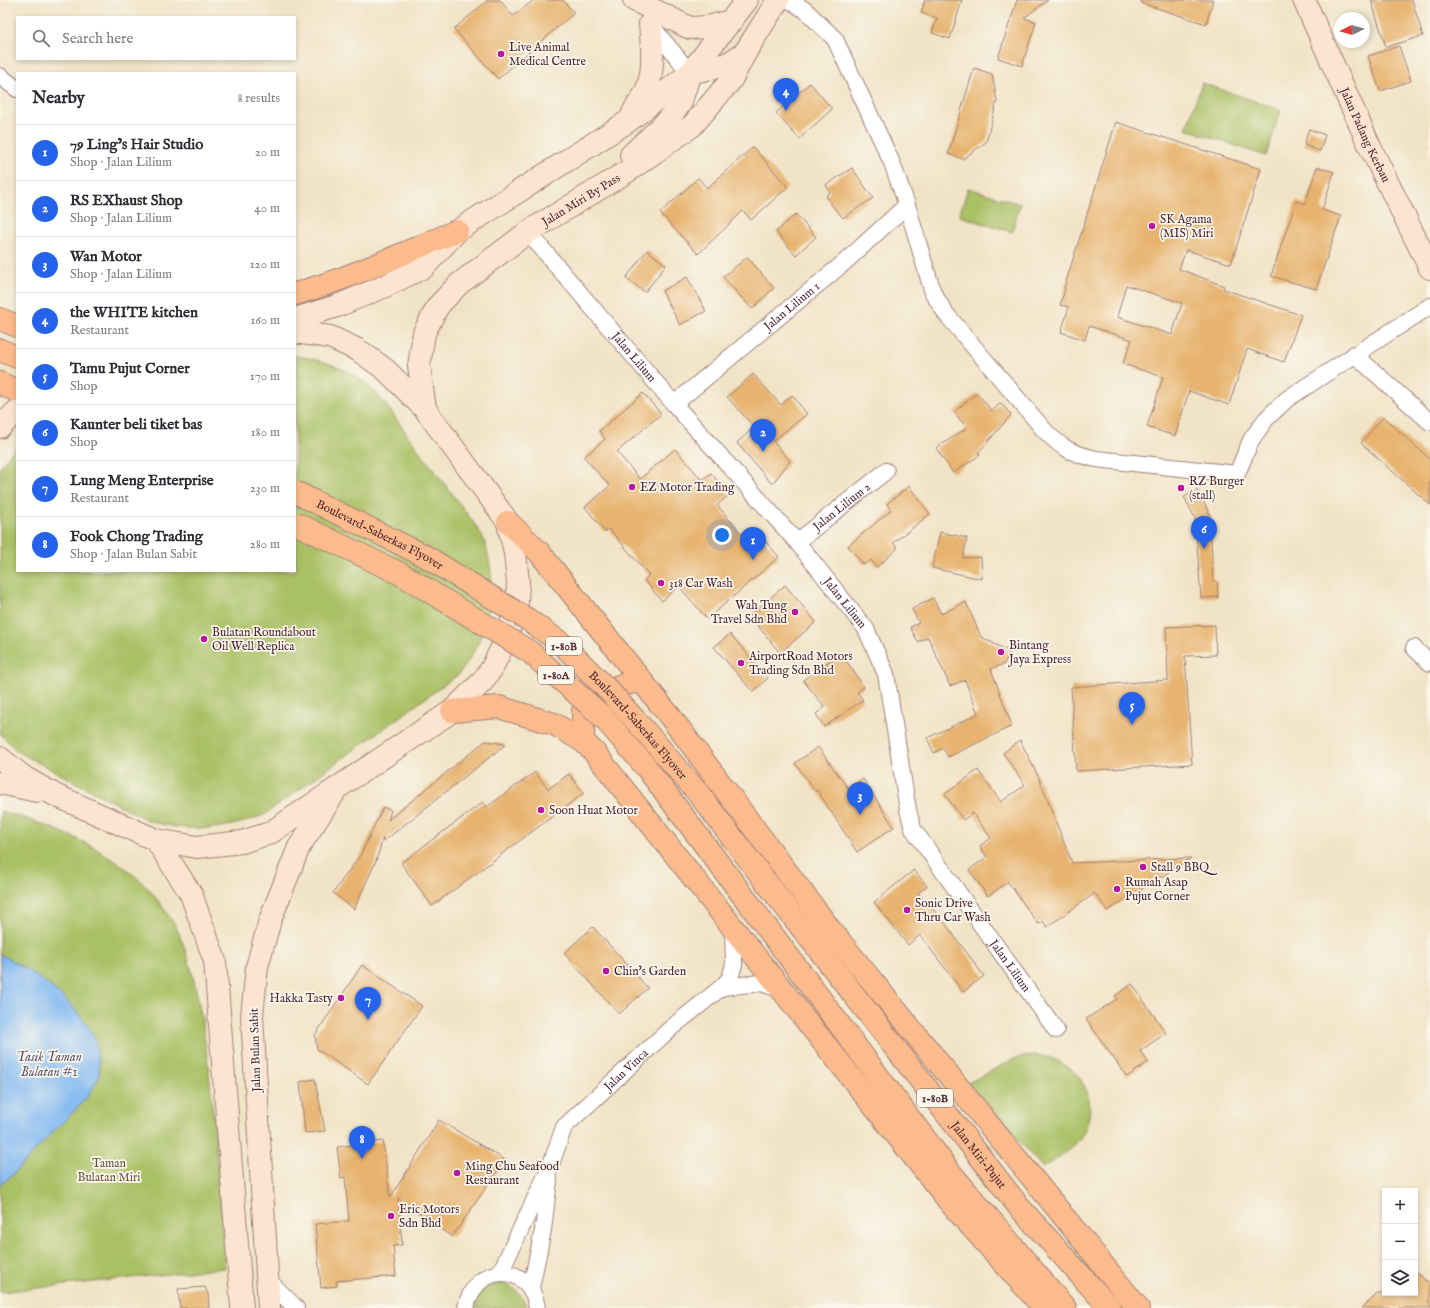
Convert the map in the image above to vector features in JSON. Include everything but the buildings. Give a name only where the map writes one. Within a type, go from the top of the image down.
[{"type":"highway","points":[[296,294],[327,285],[376,267],[458,232]]},
{"type":"highway","points":[[0,317],[16,319]]},
{"type":"highway","points":[[0,317],[16,325]]},
{"type":"highway","points":[[0,350],[16,357]]},
{"type":"highway","points":[[0,383],[16,391]]},
{"type":"highway","name":"Boulevard-Saberkas Flyover","points":[[296,492],[426,556],[527,619],[561,643],[610,692],[645,731],[698,793],[766,882]]},
{"type":"highway","points":[[508,522],[539,552],[672,719],[829,928],[1138,1308]]},
{"type":"highway","name":"Boulevard-Saberkas Flyover","points":[[296,523],[401,574],[530,652],[602,716],[646,767],[949,1171],[1065,1308]]},
{"type":"highway","points":[[583,742],[583,711],[596,698],[615,685],[641,681]]},
{"type":"highway","points":[[452,711],[498,707],[554,724],[583,742],[594,752],[952,1205],[1044,1308]]},
{"type":"highway","name":"Jalan Miri-Pujut","points":[[766,882],[1020,1208],[1110,1308]]},
{"type":"street","points":[[630,0],[690,73]]},
{"type":"street","points":[[634,0],[690,28],[707,27],[732,21]]},
{"type":"street","points":[[296,319],[337,306],[383,287],[424,266],[458,232],[627,122],[690,73],[732,21],[746,0]]},
{"type":"street","name":"Jalan Miri By Pass","points":[[425,409],[419,366],[424,333],[438,306],[459,284],[528,232],[628,171],[692,126],[731,80],[746,52],[778,0]]},
{"type":"street","points":[[789,0],[805,10],[835,39],[892,163],[907,205],[933,293],[946,314],[1045,431],[1060,446],[1078,455],[1096,459],[1237,474],[1251,440],[1266,419],[1287,399],[1430,306]]},
{"type":"street","name":"Jalan Padang Kerbau","points":[[1304,0],[1367,140],[1427,257]]},
{"type":"street","points":[[627,122],[647,90],[652,73],[653,61],[650,24]]},
{"type":"street","points":[[690,73],[723,66],[746,52]]},
{"type":"street","points":[[602,186],[627,159],[664,124],[673,113],[684,94],[690,73]]},
{"type":"street","points":[[0,76],[16,88]]},
{"type":"street","name":"Jalan Lilium 1","points":[[674,404],[846,261],[907,205]]},
{"type":"street","name":"Jalan Lilium","points":[[528,232],[674,404],[797,542],[866,629],[886,674],[908,810],[913,829],[1056,1030]]},
{"type":"street","points":[[0,758],[25,778],[55,795],[156,840],[197,847],[242,842],[270,833],[452,711],[482,682],[492,668],[501,652],[513,622],[517,602],[518,582],[515,553],[508,522],[425,409],[386,370],[358,350],[330,337],[296,332]]},
{"type":"street","points":[[1354,354],[1430,422]]},
{"type":"street","points":[[0,427],[16,412]]},
{"type":"street","name":"Jalan Lilium 2","points":[[797,542],[886,471]]},
{"type":"street","points":[[1414,648],[1430,663]]},
{"type":"street","points":[[0,783],[55,795]]},
{"type":"street","name":"Jalan Bulan Sabit","points":[[268,1308],[252,1016],[257,967],[270,920],[299,847],[338,787]]},
{"type":"street","points":[[156,840],[191,894],[215,961],[242,1308]]},
{"type":"street","points":[[722,987],[730,978],[734,964],[735,945],[733,928]]},
{"type":"street","points":[[722,987],[761,983],[782,990]]},
{"type":"street","name":"Jalan Vinca","points":[[550,1166],[564,1127],[671,1028],[722,987]]},
{"type":"street","points":[[500,1273],[550,1166]]},
{"type":"street","points":[[531,1288],[543,1230],[550,1166]]},
{"type":"street","points":[[452,1308],[467,1303],[472,1288],[479,1281],[488,1275],[500,1273],[512,1274],[523,1279],[531,1288],[536,1298],[537,1308]]},
{"type":"street","points":[[266,1278],[296,1308]]},
{"type":"green space","points":[[1202,83],[1281,110],[1266,156],[1186,129]]},
{"type":"green space","points":[[968,188],[1020,204],[1012,232],[959,216]]},
{"type":"green space","points":[[296,356],[314,359],[349,372],[365,383],[379,396],[473,522],[484,540],[490,567],[491,600],[488,616],[476,646],[459,674],[264,815],[235,824],[206,828],[177,827],[147,820],[18,752],[0,734],[0,467],[16,446],[16,572],[296,572]]},
{"type":"green space","name":"Taman Bulatan Miri","points":[[0,811],[58,830],[95,848],[112,859],[129,871],[148,888],[178,931],[193,977],[203,1026],[214,1123],[225,1268],[0,1292]]},
{"type":"green space","points":[[1031,1055],[1046,1057],[1060,1062],[1072,1070],[1081,1080],[1087,1092],[1090,1106],[1088,1120],[1082,1135],[1074,1145],[1043,1168],[968,1083],[1014,1059]]},
{"type":"green space","points":[[495,1283],[501,1283],[511,1287],[519,1293],[526,1308],[474,1308],[481,1292]]},
{"type":"water","name":"Tasik Taman Bulatan #1","points":[[0,954],[40,979],[77,1012],[95,1039],[99,1076],[81,1104],[7,1180],[0,1185]]},
{"type":"place","name":"Live Animal Medical Centre","points":[[501,54]]},
{"type":"place","name":"the WHITE kitchen","points":[[786,111]]},
{"type":"place","name":"SK Agama (MIS) Miri","points":[[1152,226]]},
{"type":"place","name":"RS EXhaust Shop","points":[[763,452]]},
{"type":"place","name":"EZ Motor Trading","points":[[632,487]]},
{"type":"place","name":"RZ Burger (stall)","points":[[1181,488]]},
{"type":"place","name":"Kaunter beli tiket bas","points":[[1204,549]]},
{"type":"place","name":"79 Ling’s Hair Studio","points":[[753,560]]},
{"type":"place","name":"318 Car Wash","points":[[661,583]]},
{"type":"place","name":"Wah Tung Travel Sdn Bhd","points":[[795,612]]},
{"type":"place","name":"Bulatan Roundabout Oil Well Replica","points":[[204,639]]},
{"type":"place","name":"Bintang Jaya Express","points":[[1001,652]]},
{"type":"place","name":"AirportRoad Motors Trading Sdn Bhd","points":[[741,663]]},
{"type":"place","name":"Tamu Pujut Corner","points":[[1132,725]]},
{"type":"place","name":"Soon Huat Motor","points":[[541,810]]},
{"type":"place","name":"Wan Motor","points":[[860,815]]},
{"type":"place","name":"Stall 9 BBQ","points":[[1143,867]]},
{"type":"place","name":"Rumah Asap Pujut Corner","points":[[1117,889]]},
{"type":"place","name":"Sonic Drive Thru Car Wash","points":[[907,910]]},
{"type":"place","name":"Chin's Garden","points":[[606,971]]},
{"type":"place","name":"Hakka Tasty","points":[[341,998]]},
{"type":"place","name":"Lung Meng Enterprise","points":[[368,1020]]},
{"type":"place","name":"Fook Chong Trading","points":[[362,1159]]},
{"type":"place","name":"Ming Chu Seafood Restaurant","points":[[457,1173]]},
{"type":"place","name":"Eric Motors Sdn Bhd","points":[[391,1216]]}]
